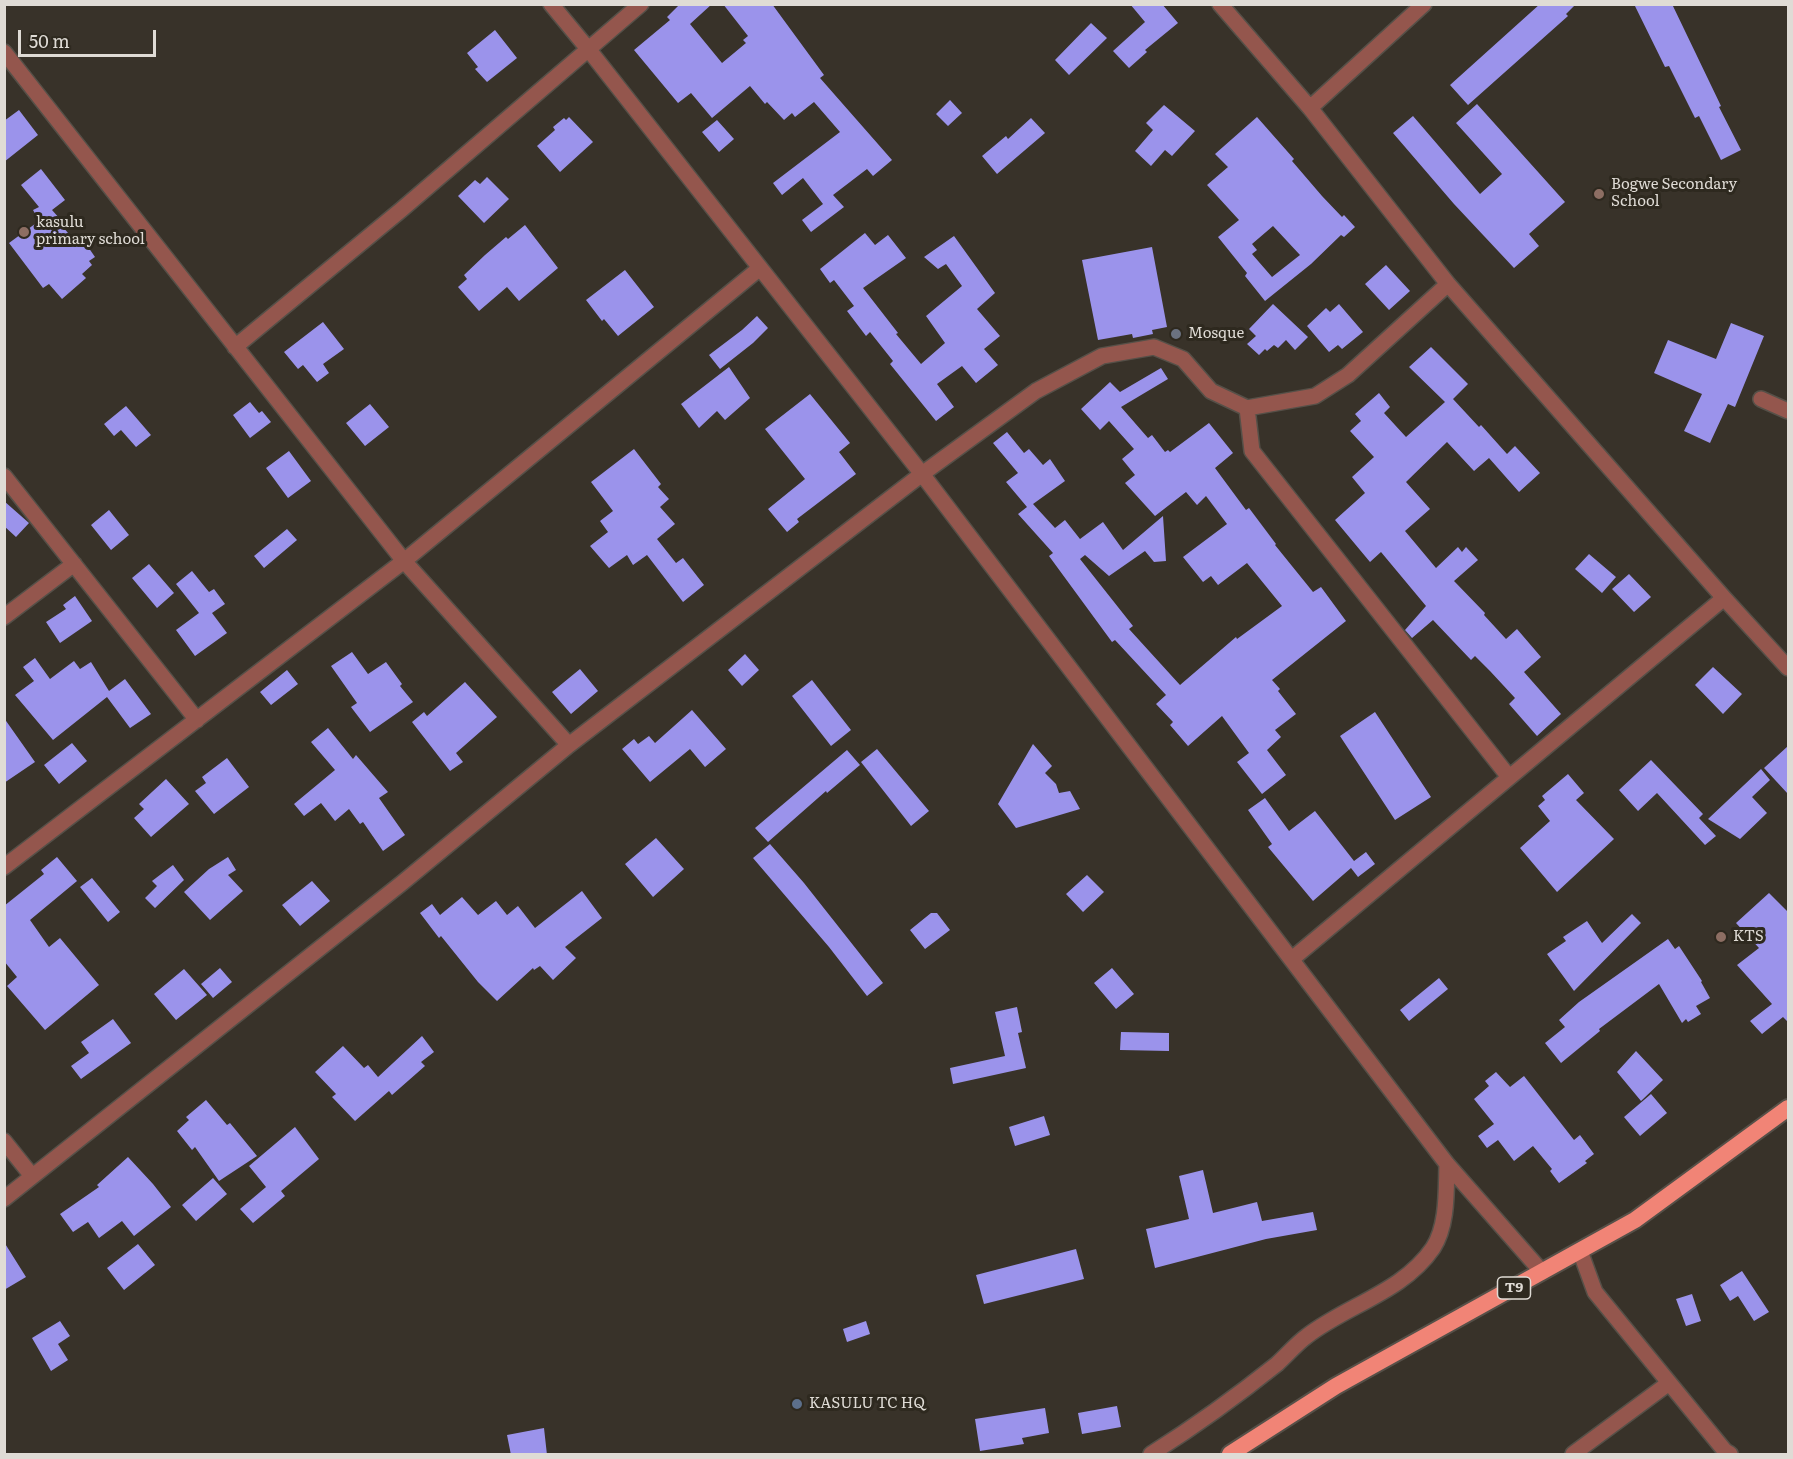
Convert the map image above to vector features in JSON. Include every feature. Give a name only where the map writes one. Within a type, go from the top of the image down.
[{"type":"highway","name":"T9","points":[[1230,1455],[1336,1386],[1635,1220],[1788,1107]]},
{"type":"street","points":[[551,4],[922,474],[1447,1164],[1542,1272]]},
{"type":"street","points":[[235,347],[401,210],[641,4]]},
{"type":"street","points":[[1220,4],[1310,108],[1448,284],[1788,668]]},
{"type":"street","points":[[1310,108],[1424,4]]},
{"type":"street","points":[[4,52],[404,561],[569,745]]},
{"type":"street","points":[[4,867],[404,561],[760,268]]},
{"type":"street","points":[[4,1199],[402,883],[569,745],[922,474],[1036,391],[1102,356],[1154,347],[1183,359],[1211,391],[1247,408],[1315,396],[1348,375],[1448,284]]},
{"type":"street","points":[[1761,399],[1788,411]]},
{"type":"street","points":[[1247,408],[1252,451],[1509,777]]},
{"type":"street","points":[[4,476],[197,720]]},
{"type":"street","points":[[4,617],[74,564]]},
{"type":"street","points":[[1292,959],[1724,598]]},
{"type":"street","points":[[4,1141],[32,1176]]},
{"type":"street","points":[[1151,1455],[1277,1364],[1307,1336],[1418,1267],[1434,1246],[1441,1228],[1446,1202],[1447,1164]]},
{"type":"street","points":[[1580,1251],[1595,1292],[1730,1455]]},
{"type":"street","points":[[1573,1455],[1669,1383]]},
{"type":"building","points":[[680,4],[712,4],[690,24],[722,63],[746,43],[743,40],[748,36],[723,4],[772,4],[824,75],[820,78],[892,160],[873,176],[867,169],[833,195],[844,207],[811,232],[802,220],[823,204],[803,178],[782,195],[773,183],[840,132],[814,102],[795,117],[792,113],[784,120],[767,102],[765,104],[750,86],[712,118],[691,93],[678,103],[634,50],[670,20],[667,17]]},
{"type":"building","points":[[1130,4],[1162,4],[1178,23],[1145,50],[1147,52],[1129,68],[1113,51],[1145,22]]},
{"type":"building","points":[[1540,4],[1576,4],[1566,14],[1568,16],[1468,105],[1450,85]]},
{"type":"building","points":[[1634,4],[1672,4],[1741,150],[1721,160],[1699,116],[1695,118],[1669,66],[1665,67]]},
{"type":"building","points":[[1091,23],[1107,38],[1069,75],[1055,60]]},
{"type":"building","points":[[495,30],[517,58],[487,82],[475,69],[478,67],[467,53]]},
{"type":"building","points":[[950,100],[962,113],[948,126],[936,114]]},
{"type":"building","points":[[1477,104],[1565,202],[1529,234],[1539,246],[1514,268],[1454,204],[1393,133],[1413,116],[1480,194],[1502,174],[1456,123]]},
{"type":"building","points":[[1164,105],[1195,131],[1172,156],[1165,150],[1151,166],[1135,151],[1153,130],[1146,123]]},
{"type":"building","points":[[19,110],[38,135],[4,162],[4,121]]},
{"type":"building","points":[[569,117],[593,142],[560,172],[537,146],[555,130],[553,127],[564,118],[566,120]]},
{"type":"building","points":[[1257,117],[1294,159],[1292,161],[1322,196],[1355,227],[1344,237],[1341,235],[1311,264],[1265,301],[1245,276],[1247,273],[1218,237],[1239,220],[1207,185],[1228,167],[1215,154]],"holes":[[[1273,226],[1300,255],[1272,277],[1252,254],[1257,250],[1252,244]]]},
{"type":"building","points":[[1031,118],[1045,133],[997,174],[982,156],[1006,136],[1008,139]]},
{"type":"building","points":[[717,120],[734,139],[719,152],[702,132]]},
{"type":"building","points":[[41,169],[65,200],[52,210],[60,219],[58,221],[78,245],[84,241],[95,257],[89,261],[92,265],[82,274],[86,278],[62,299],[49,284],[43,288],[9,243],[39,221],[33,210],[39,207],[21,185]]},
{"type":"building","points":[[487,177],[509,199],[484,223],[458,196],[475,180],[480,184]]},
{"type":"building","points":[[525,225],[558,268],[519,301],[507,287],[479,311],[458,287],[467,279],[464,275],[506,237],[508,239]]},
{"type":"building","points":[[865,233],[875,245],[888,235],[906,258],[863,288],[921,364],[945,343],[926,316],[962,286],[946,264],[938,269],[924,257],[954,236],[995,293],[977,309],[1000,336],[984,349],[998,365],[976,383],[962,366],[937,384],[954,407],[936,421],[890,364],[893,361],[870,332],[866,336],[847,311],[854,306],[834,280],[830,283],[820,269]]},
{"type":"building","points":[[1152,247],[1167,327],[1152,330],[1153,334],[1133,338],[1132,334],[1098,340],[1082,260]]},
{"type":"building","points":[[1386,265],[1410,291],[1389,310],[1365,284]]},
{"type":"building","points":[[625,270],[654,307],[618,336],[604,319],[602,321],[586,300]]},
{"type":"building","points":[[1273,304],[1308,337],[1295,350],[1286,340],[1278,348],[1274,345],[1259,355],[1247,344],[1256,336],[1249,329]]},
{"type":"building","points":[[1339,304],[1363,332],[1342,349],[1338,345],[1329,352],[1307,326],[1326,308],[1330,312]]},
{"type":"building","points":[[757,316],[768,328],[720,369],[709,355]]},
{"type":"building","points":[[323,322],[344,349],[323,364],[329,373],[317,382],[303,365],[298,369],[284,352]]},
{"type":"building","points":[[1731,323],[1764,336],[1735,407],[1728,404],[1710,443],[1684,431],[1702,394],[1654,373],[1668,340],[1716,359]]},
{"type":"building","points":[[1431,347],[1468,384],[1453,399],[1507,454],[1515,446],[1540,473],[1519,492],[1489,458],[1474,471],[1447,442],[1406,482],[1430,509],[1405,531],[1436,568],[1458,547],[1462,552],[1466,547],[1478,560],[1454,581],[1506,639],[1517,629],[1541,657],[1524,672],[1561,714],[1537,736],[1509,704],[1515,698],[1475,656],[1471,660],[1433,620],[1412,638],[1405,630],[1426,606],[1381,552],[1370,562],[1335,520],[1365,493],[1352,477],[1374,457],[1350,431],[1361,421],[1355,414],[1379,393],[1390,407],[1384,413],[1406,437],[1445,402],[1409,367]]},
{"type":"building","points":[[729,367],[750,398],[725,420],[717,411],[699,428],[681,404]]},
{"type":"building","points":[[1161,368],[1168,379],[1121,407],[1148,438],[1152,435],[1165,452],[1168,450],[1170,452],[1209,423],[1233,453],[1215,468],[1246,510],[1249,508],[1313,592],[1321,587],[1346,621],[1272,680],[1296,714],[1275,730],[1281,737],[1267,750],[1286,775],[1262,794],[1237,762],[1249,753],[1222,716],[1188,746],[1170,725],[1173,722],[1156,704],[1166,695],[1115,640],[1112,642],[1049,556],[1053,553],[1018,514],[1027,507],[1006,482],[1018,473],[993,443],[1007,432],[1024,453],[1029,449],[1043,465],[1050,459],[1065,481],[1033,504],[1055,528],[1065,520],[1080,539],[1103,522],[1123,550],[1163,516],[1166,561],[1154,562],[1145,551],[1109,576],[1085,555],[1080,559],[1133,626],[1129,629],[1180,685],[1236,637],[1237,639],[1282,606],[1247,563],[1218,585],[1211,576],[1203,582],[1183,557],[1227,524],[1206,496],[1197,505],[1186,492],[1155,516],[1125,483],[1135,475],[1122,459],[1134,449],[1109,421],[1100,430],[1081,409],[1110,382],[1120,392]]},
{"type":"building","points":[[810,394],[850,443],[839,452],[856,474],[797,519],[799,522],[787,532],[768,509],[805,479],[765,429]]},
{"type":"building","points":[[250,402],[271,422],[250,438],[233,415]]},
{"type":"building","points":[[370,404],[389,427],[365,446],[346,423]]},
{"type":"building","points":[[126,406],[151,435],[136,447],[121,430],[114,436],[104,424]]},
{"type":"building","points":[[634,449],[661,484],[658,487],[669,499],[660,507],[675,524],[657,539],[676,563],[683,558],[704,585],[683,602],[647,555],[633,565],[627,555],[609,568],[590,546],[608,532],[600,521],[613,511],[591,482]]},
{"type":"building","points":[[289,451],[311,481],[288,498],[266,468]]},
{"type":"building","points":[[4,501],[29,523],[16,537],[4,526]]},
{"type":"building","points":[[109,510],[129,535],[111,550],[91,525]]},
{"type":"building","points":[[287,529],[297,540],[264,568],[254,556]]},
{"type":"building","points":[[1589,554],[1616,577],[1602,593],[1575,569]]},
{"type":"building","points":[[149,564],[174,593],[157,608],[132,578]]},
{"type":"building","points":[[192,571],[209,592],[214,589],[225,604],[212,613],[227,633],[195,656],[176,630],[199,613],[176,584]]},
{"type":"building","points":[[1629,574],[1651,597],[1634,612],[1612,589]]},
{"type":"building","points":[[75,596],[92,621],[60,643],[46,622],[66,609],[63,605]]},
{"type":"building","points":[[352,652],[368,674],[386,662],[402,684],[400,686],[413,702],[370,732],[351,707],[357,703],[331,666]]},
{"type":"building","points":[[745,654],[759,670],[742,686],[728,670]]},
{"type":"building","points":[[35,658],[50,679],[74,661],[80,669],[91,662],[109,691],[125,679],[151,714],[130,728],[107,697],[53,740],[15,695],[34,681],[23,667]]},
{"type":"building","points":[[1713,667],[1742,694],[1723,714],[1695,685]]},
{"type":"building","points":[[580,669],[598,691],[571,714],[552,692]]},
{"type":"building","points":[[287,670],[298,684],[271,705],[260,692]]},
{"type":"building","points":[[812,680],[851,730],[831,746],[792,696]]},
{"type":"building","points":[[465,682],[497,717],[456,753],[463,762],[450,771],[412,722],[424,712],[427,716]]},
{"type":"building","points":[[692,710],[726,749],[705,767],[690,749],[650,782],[622,749],[634,739],[638,744],[649,736],[655,743]]},
{"type":"building","points":[[1375,712],[1431,797],[1395,820],[1340,736]]},
{"type":"building","points":[[4,718],[35,762],[4,783]]},
{"type":"building","points":[[328,728],[353,759],[356,755],[388,792],[379,798],[405,835],[383,851],[363,822],[360,824],[349,809],[335,821],[321,803],[304,816],[294,804],[335,770],[311,742]]},
{"type":"building","points":[[72,743],[87,761],[59,784],[44,765]]},
{"type":"building","points":[[1033,744],[1052,766],[1045,773],[1056,784],[1059,793],[1070,791],[1080,809],[1016,828],[998,804]]},
{"type":"building","points":[[1788,746],[1788,794],[1764,768]]},
{"type":"building","points":[[877,749],[929,811],[911,826],[861,762]]},
{"type":"building","points":[[847,750],[860,765],[827,793],[826,791],[768,842],[755,828]]},
{"type":"building","points":[[227,758],[249,787],[214,814],[195,791],[206,783],[202,777]]},
{"type":"building","points":[[1651,760],[1703,814],[1699,818],[1716,836],[1705,845],[1657,793],[1638,811],[1619,790]]},
{"type":"building","points":[[1761,769],[1770,780],[1752,797],[1767,813],[1740,839],[1708,819]]},
{"type":"building","points":[[1568,774],[1584,793],[1576,800],[1614,839],[1557,892],[1520,848],[1550,821],[1538,806],[1545,800],[1542,796]]},
{"type":"building","points":[[166,779],[189,804],[151,837],[134,818],[144,809],[139,804]]},
{"type":"building","points":[[1265,798],[1289,831],[1315,811],[1354,861],[1366,852],[1375,864],[1358,877],[1351,868],[1313,901],[1268,847],[1272,844],[1248,810]]},
{"type":"building","points":[[656,838],[684,869],[653,897],[625,864]]},
{"type":"building","points":[[770,844],[883,983],[867,996],[829,947],[753,858]]},
{"type":"building","points":[[57,857],[77,881],[30,920],[49,947],[60,938],[99,985],[45,1030],[7,986],[17,977],[4,961],[4,906],[44,874],[41,870]]},
{"type":"building","points":[[228,857],[236,870],[228,875],[243,891],[210,920],[184,892],[209,869]]},
{"type":"building","points":[[173,865],[184,880],[155,908],[145,898],[157,886],[152,881]]},
{"type":"building","points":[[1087,875],[1104,892],[1083,912],[1066,894]]},
{"type":"building","points":[[92,878],[120,912],[108,922],[80,887]]},
{"type":"building","points":[[312,881],[330,901],[300,926],[282,905]]},
{"type":"building","points":[[582,891],[602,918],[565,947],[576,958],[553,980],[540,966],[534,970],[533,968],[497,1001],[478,982],[441,936],[439,938],[420,913],[432,904],[440,915],[462,897],[478,915],[496,901],[507,915],[518,906],[535,928]]},
{"type":"building","points":[[1769,893],[1788,912],[1788,1022],[1783,1017],[1762,1034],[1750,1021],[1772,1004],[1737,965],[1759,948],[1736,923]]},
{"type":"building","points":[[931,913],[937,913],[950,930],[925,949],[910,930]]},
{"type":"building","points":[[1632,914],[1641,923],[1574,991],[1547,954],[1566,941],[1563,937],[1587,921],[1602,943]]},
{"type":"building","points":[[1668,939],[1675,949],[1679,946],[1702,981],[1710,998],[1696,1006],[1701,1014],[1688,1022],[1686,1019],[1682,1023],[1659,984],[1599,1029],[1600,1031],[1561,1063],[1545,1043],[1565,1027],[1559,1020],[1579,1002]]},
{"type":"building","points":[[220,968],[232,982],[213,998],[201,984]]},
{"type":"building","points":[[1112,968],[1134,994],[1116,1009],[1094,983]]},
{"type":"building","points":[[184,969],[207,995],[176,1020],[154,994]]},
{"type":"building","points":[[1439,978],[1448,989],[1409,1021],[1400,1010]]},
{"type":"building","points":[[1017,1007],[1022,1032],[1018,1033],[1026,1068],[953,1084],[950,1068],[1005,1056],[995,1012]]},
{"type":"building","points":[[113,1019],[131,1043],[81,1079],[71,1066],[89,1053],[81,1042]]},
{"type":"building","points":[[1121,1032],[1169,1033],[1169,1051],[1120,1050]]},
{"type":"building","points":[[422,1036],[434,1052],[421,1062],[425,1066],[392,1095],[389,1091],[355,1121],[332,1097],[336,1094],[315,1072],[343,1046],[364,1068],[368,1065],[378,1077]]},
{"type":"building","points":[[1636,1051],[1663,1080],[1641,1101],[1617,1072]]},
{"type":"building","points":[[1496,1072],[1510,1087],[1524,1076],[1574,1140],[1580,1135],[1594,1154],[1585,1161],[1587,1163],[1559,1183],[1550,1171],[1552,1169],[1533,1146],[1514,1161],[1498,1140],[1487,1148],[1478,1136],[1494,1124],[1474,1099],[1489,1086],[1485,1081]]},
{"type":"building","points":[[1651,1094],[1667,1113],[1640,1136],[1624,1117]]},
{"type":"building","points":[[206,1100],[227,1125],[230,1123],[257,1156],[219,1181],[195,1147],[192,1150],[177,1131],[189,1120],[186,1117]]},
{"type":"building","points":[[1044,1116],[1050,1135],[1015,1146],[1009,1127]]},
{"type":"building","points":[[295,1127],[319,1159],[281,1191],[285,1196],[253,1223],[240,1209],[266,1187],[249,1166]]},
{"type":"building","points":[[128,1157],[171,1207],[134,1236],[122,1221],[99,1238],[88,1222],[73,1232],[60,1214],[99,1187],[97,1185]]},
{"type":"building","points":[[1203,1170],[1213,1213],[1257,1202],[1262,1221],[1313,1212],[1317,1230],[1266,1239],[1155,1268],[1146,1229],[1189,1219],[1179,1176]]},
{"type":"building","points":[[213,1178],[227,1194],[196,1221],[182,1205]]},
{"type":"building","points":[[4,1242],[26,1277],[4,1290]]},
{"type":"building","points":[[138,1244],[155,1265],[124,1290],[107,1268]]},
{"type":"building","points":[[1076,1249],[1084,1279],[984,1304],[976,1275]]},
{"type":"building","points":[[1742,1271],[1769,1312],[1754,1321],[1738,1296],[1730,1301],[1720,1285]]},
{"type":"building","points":[[1692,1294],[1701,1321],[1686,1326],[1676,1299]]},
{"type":"building","points":[[60,1321],[70,1336],[58,1344],[68,1360],[51,1371],[32,1338]]},
{"type":"building","points":[[866,1321],[870,1334],[847,1342],[843,1329]]},
{"type":"building","points":[[1117,1406],[1121,1427],[1082,1434],[1078,1413]]},
{"type":"building","points":[[1045,1408],[1049,1433],[1022,1438],[1024,1444],[980,1451],[975,1419]]},
{"type":"building","points":[[544,1428],[547,1455],[511,1455],[507,1435]]},
{"type":"place","name":"Bogwe Secondary School","points":[[1599,194]]},
{"type":"place","name":"kasulu primary school","points":[[24,232]]},
{"type":"place","name":"Mosque","points":[[1176,334]]},
{"type":"place","name":"KTS","points":[[1721,937]]},
{"type":"place","name":"KASULU TC HQ","points":[[797,1404]]}]
